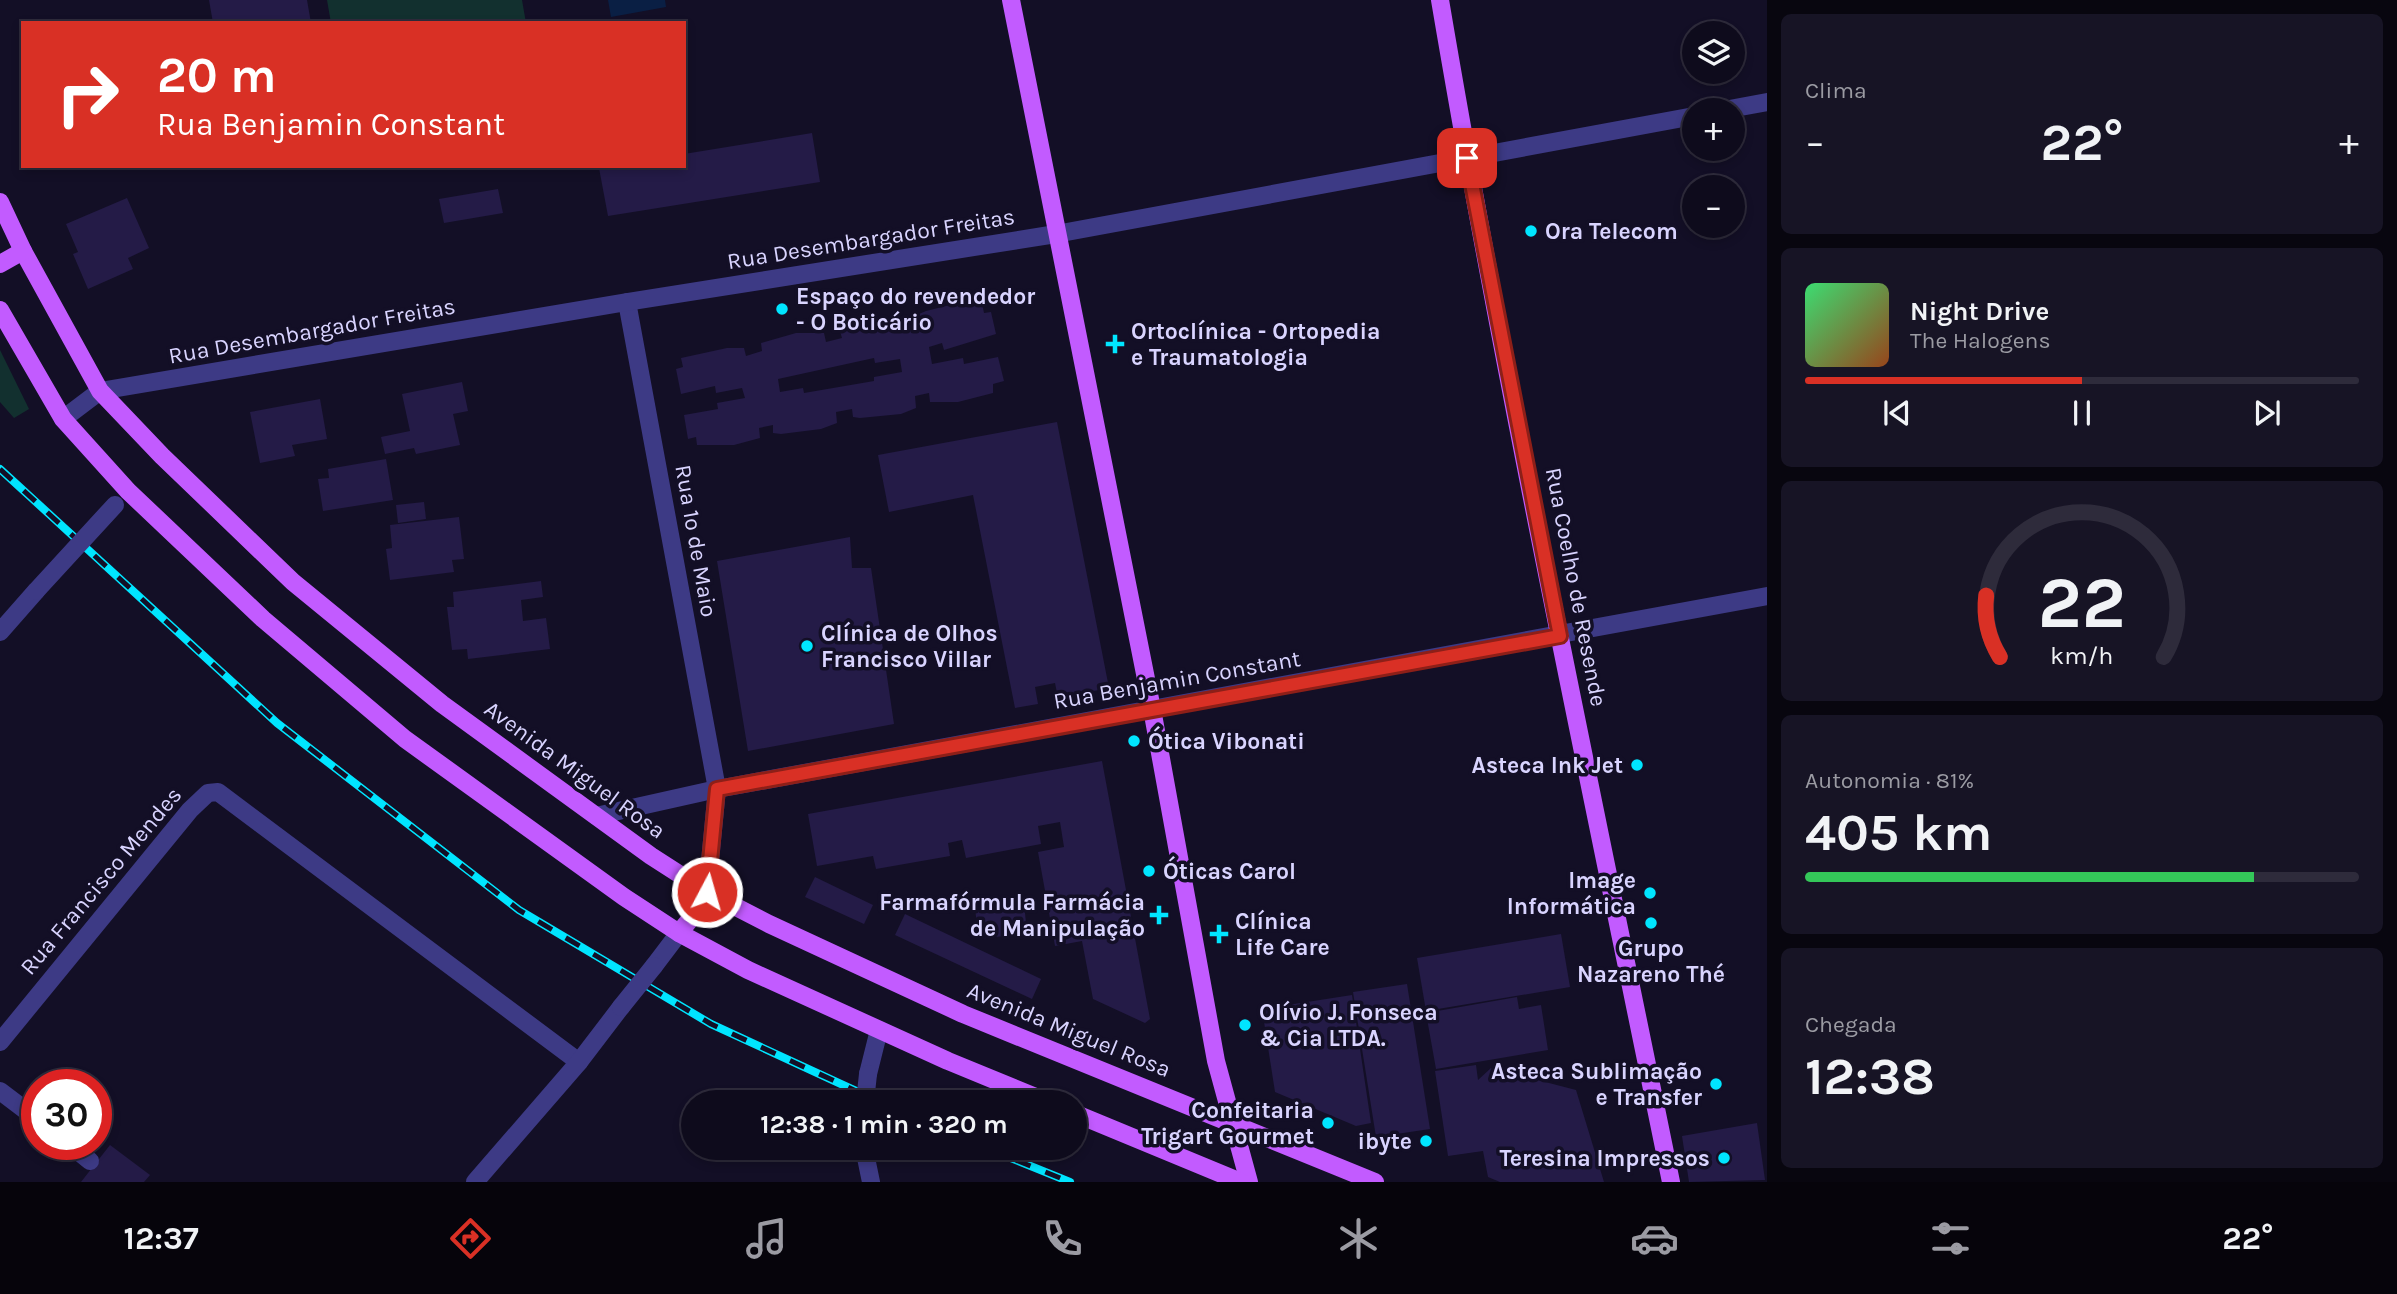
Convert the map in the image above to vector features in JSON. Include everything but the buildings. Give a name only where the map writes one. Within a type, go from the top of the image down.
[{"type":"main road","points":[[1012,0],[1056,234],[1152,709],[1216,1061],[1249,1182]]},
{"type":"main road","name":"Rua Coelho de Resende","points":[[1440,0],[1467,158],[1560,636],[1671,1182]]},
{"type":"main road","name":"Avenida Miguel Rosa","points":[[0,202],[23,251],[100,391],[162,456],[293,582],[442,704],[596,816],[707,892],[769,924],[963,1014],[1375,1182]]},
{"type":"main road","points":[[0,264],[23,251]]},
{"type":"main road","points":[[0,310],[63,419],[128,491],[263,619],[405,739],[624,897],[679,933],[748,970],[1020,1090]]},
{"type":"main road","points":[[679,933],[696,912],[707,892]]},
{"type":"main road","points":[[1087,1118],[1241,1182]]},
{"type":"street","points":[[1745,106],[1767,102]]},
{"type":"street","name":"Rua Desembargador Freitas","points":[[63,419],[100,391],[627,302],[1056,234],[1682,118]]},
{"type":"street","name":"Rua 1º de Maio","points":[[627,302],[717,789],[707,892]]},
{"type":"street","points":[[0,632],[128,491]]},
{"type":"street","name":"Rua Benjamin Constant","points":[[596,816],[717,789],[1767,596]]},
{"type":"street","name":"Rua Francisco Mendes","points":[[0,1042],[190,810],[208,793],[218,792],[579,1062]]},
{"type":"street","points":[[475,1182],[579,1062],[679,933]]},
{"type":"street","points":[[866,1090],[879,1030]]},
{"type":"street","points":[[0,1091],[21,1107]]},
{"type":"street","points":[[866,1160],[871,1182]]},
{"type":"green space","points":[[327,0],[522,0],[526,21],[331,21]]},
{"type":"green space","points":[[0,350],[29,409],[14,418],[0,402]]},
{"type":"water","points":[[608,0],[665,0],[666,7],[611,17]]},
{"type":"railway","points":[[0,469],[277,723],[519,910],[711,1024],[854,1090]]},
{"type":"railway","points":[[1016,1160],[1070,1182]]},
{"type":"place","name":"Ora Telecom","points":[[1531,231]]},
{"type":"place","name":"Espaço do revendedor - O Boticário","points":[[782,309]]},
{"type":"place","name":"Ortoclínica - Ortopedia e Traumatologia","points":[[1115,344]]},
{"type":"place","name":"Clínica de Olhos Francisco Villar","points":[[807,646]]},
{"type":"place","name":"Ótica Vibonati","points":[[1134,741]]},
{"type":"place","name":"Asteca Ink Jet","points":[[1637,765]]},
{"type":"place","name":"Óticas Carol","points":[[1149,871]]},
{"type":"place","name":"Image Informática","points":[[1650,893]]},
{"type":"place","name":"Farmafórmula Farmácia de Manipulação","points":[[1159,915]]},
{"type":"place","name":"Grupo Nazareno Thé","points":[[1651,923]]},
{"type":"place","name":"Clínica Life Care","points":[[1219,934]]},
{"type":"place","name":"Olívio J. Fonseca & Cia LTDA.","points":[[1245,1025]]},
{"type":"place","name":"Asteca Sublimação e Transfer","points":[[1716,1084]]},
{"type":"place","name":"Confeitaria Trigart Gourmet","points":[[1328,1123]]},
{"type":"place","name":"ibyte","points":[[1426,1141]]},
{"type":"place","name":"Teresina Impressos","points":[[1724,1158]]},
{"type":"route","points":[[707,892],[717,789],[1560,636],[1467,158]]}]
